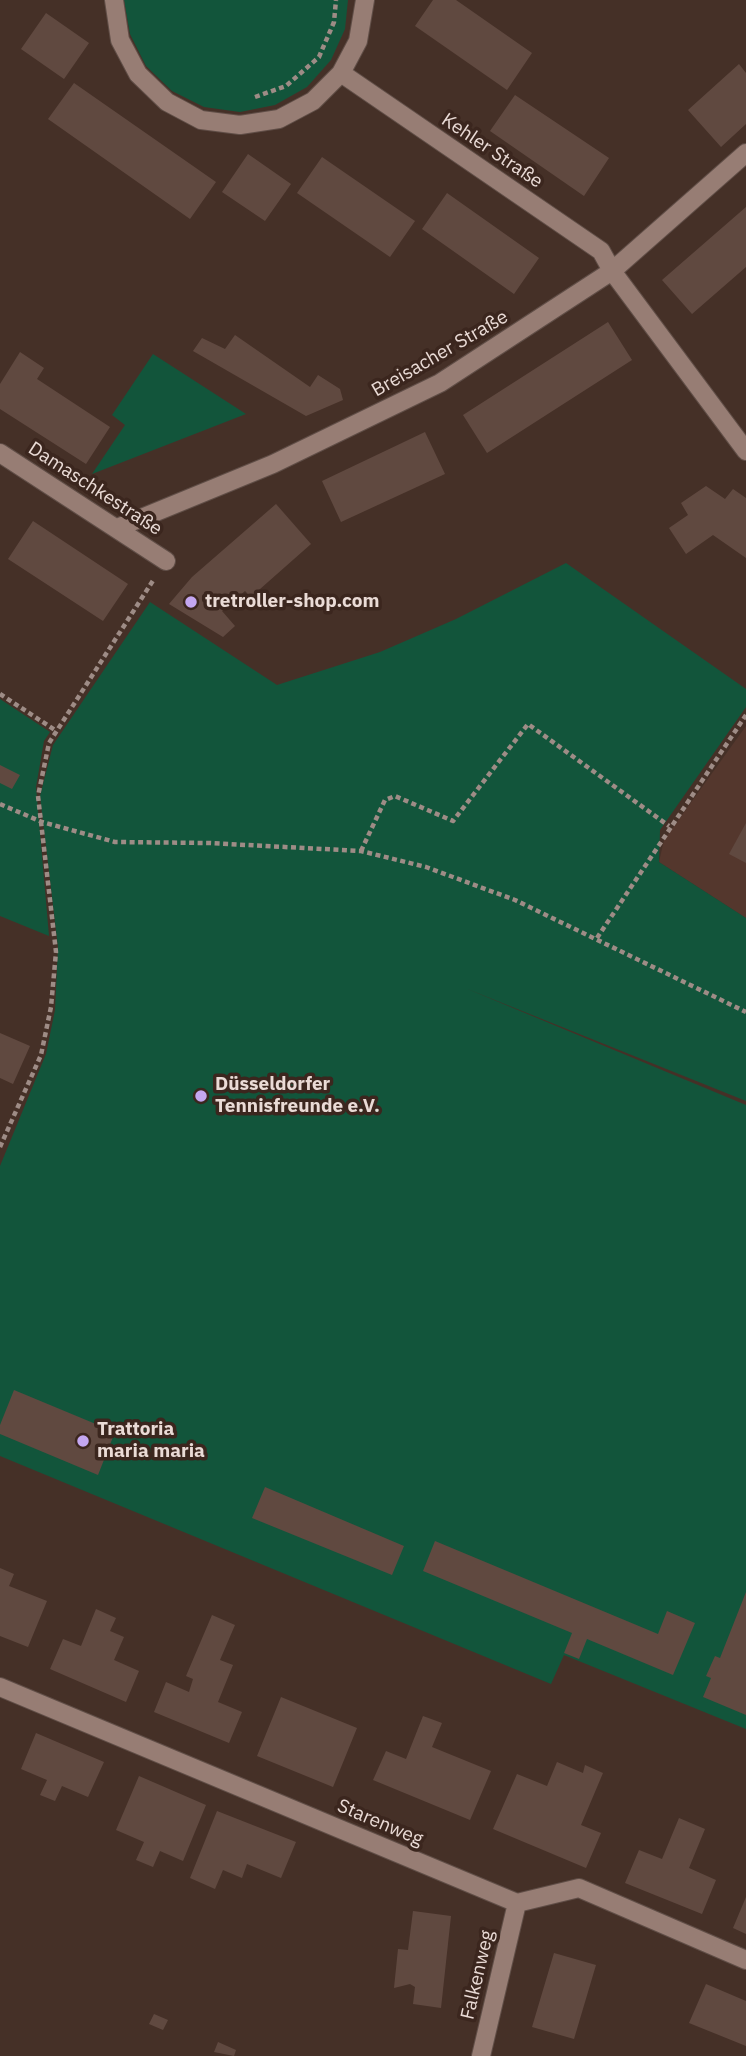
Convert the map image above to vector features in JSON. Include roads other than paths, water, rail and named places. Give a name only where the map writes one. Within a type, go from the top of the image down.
[{"type":"street","points":[[114,0],[120,40],[138,74],[166,102],[201,120],[240,125],[279,119],[313,101],[341,73],[358,41],[365,0]]},
{"type":"street","name":"Kehler Straße","points":[[341,73],[601,251],[612,271],[746,451]]},
{"type":"street","name":"Breisacher Straße","points":[[117,528],[273,464],[387,410],[507,341],[612,271],[746,153]]},
{"type":"street","name":"Damaschkestraße","points":[[0,453],[166,561]]},
{"type":"street","name":"Starenweg","points":[[0,1687],[517,1903]]},
{"type":"street","points":[[517,1903],[579,1888],[746,1960]]},
{"type":"street","name":"Falkenweg","points":[[481,2056],[517,1903]]},
{"type":"place","name":"tretroller-shop.com","points":[[191,602]]},
{"type":"place","name":"Düsseldorfer Tennisfreunde e.V.","points":[[201,1096]]},
{"type":"place","name":"Trattoria maria maria","points":[[83,1441]]}]
